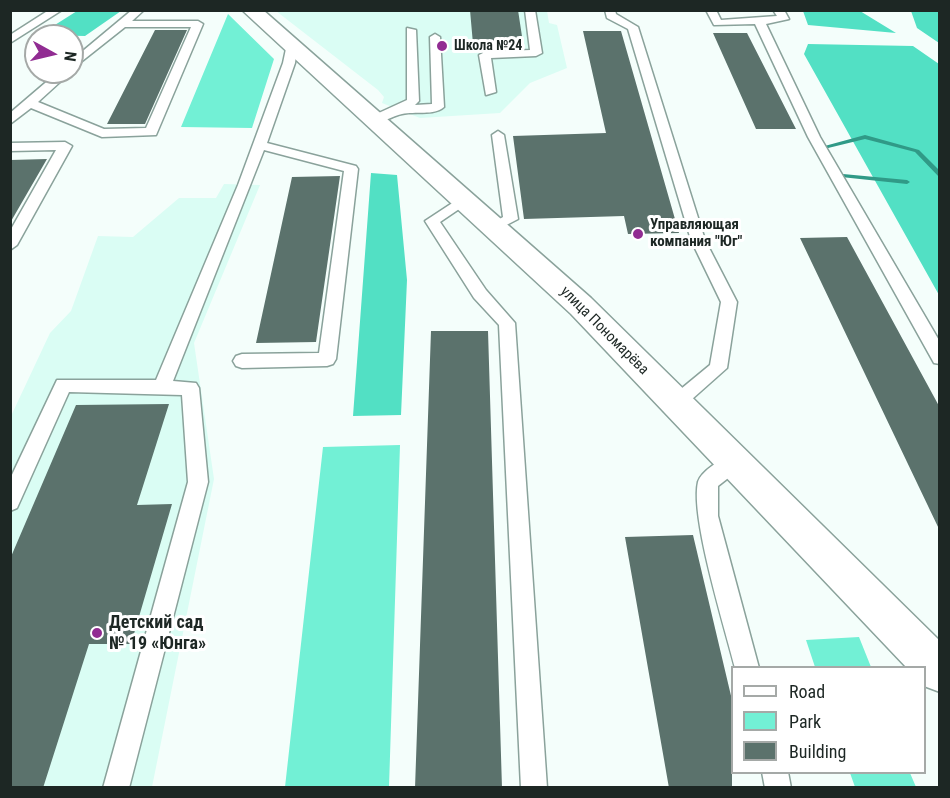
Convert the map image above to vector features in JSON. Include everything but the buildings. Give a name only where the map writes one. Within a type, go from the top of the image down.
[{"type":"street","name":"улица Пономарёва","points":[[251,10],[291,46],[386,115],[463,200],[581,306],[939,671]]},
{"type":"lane","points":[[10,40],[57,10]]},
{"type":"lane","points":[[84,55],[138,10]]},
{"type":"lane","points":[[30,103],[102,132],[151,132],[198,24],[194,10]]},
{"type":"lane","points":[[490,92],[485,55],[536,53],[530,10]]},
{"type":"lane","points":[[610,10],[611,16],[633,27],[698,240],[729,302],[718,368],[676,403]]},
{"type":"lane","points":[[711,10],[718,23],[784,20],[778,10]]},
{"type":"lane","points":[[759,21],[814,137],[939,358]]},
{"type":"lane","points":[[119,24],[198,24]]},
{"type":"lane","points":[[386,115],[413,101],[411,30]]},
{"type":"lane","points":[[386,115],[438,107],[435,37]]},
{"type":"lane","points":[[162,387],[260,145],[290,63],[291,46]]},
{"type":"lane","points":[[10,120],[51,84]]},
{"type":"lane","points":[[493,227],[511,219],[498,135]]},
{"type":"lane","points":[[242,361],[327,359],[351,169],[260,145]]},
{"type":"lane","points":[[10,147],[65,146],[10,245]]},
{"type":"lane","points":[[463,200],[432,221],[480,294],[507,323],[534,788]]},
{"type":"lane","points":[[10,502],[63,386],[190,388],[198,482],[116,788]]},
{"type":"lane","points":[[734,462],[708,482],[708,516],[746,666]]},
{"type":"shaded area","name":"Школа №24","points":[[276,11],[547,11],[549,23],[557,25],[567,68],[530,83],[500,113],[420,118],[382,103],[384,97],[378,90]]},
{"type":"shaded area","name":"Детский сад № 19 «Юнга»","points":[[224,184],[260,185],[194,343],[214,479],[152,787],[11,788],[11,416],[50,333],[71,311],[98,236],[133,237],[179,198],[216,198]]},
{"type":"green space","points":[[77,11],[121,11],[85,36],[84,24],[56,24]]},
{"type":"green space","points":[[803,11],[860,11],[896,33],[808,25]]},
{"type":"green space","points":[[911,11],[939,11],[939,43],[917,28]]},
{"type":"green space","points":[[228,14],[274,59],[252,128],[181,127]]},
{"type":"green space","points":[[808,44],[913,46],[939,64],[939,295],[804,54]]},
{"type":"green space","points":[[371,173],[397,175],[407,280],[401,415],[353,416]]},
{"type":"green space","points":[[400,445],[389,787],[285,787],[323,447]]},
{"type":"green space","points":[[859,637],[871,666],[815,666],[806,640]]},
{"type":"green space","points":[[850,774],[910,774],[916,787],[855,787]]},
{"type":"waterway","points":[[824,147],[865,137],[917,151],[940,176]]},
{"type":"waterway","points":[[843,176],[907,182]]},
{"type":"place","name":"Школа №24","points":[[442,46]]},
{"type":"place","name":"Управляющая компания \"Юг\"","points":[[638,234]]},
{"type":"place","name":"Детский сад № 19 «Юнга»","points":[[97,633]]}]
